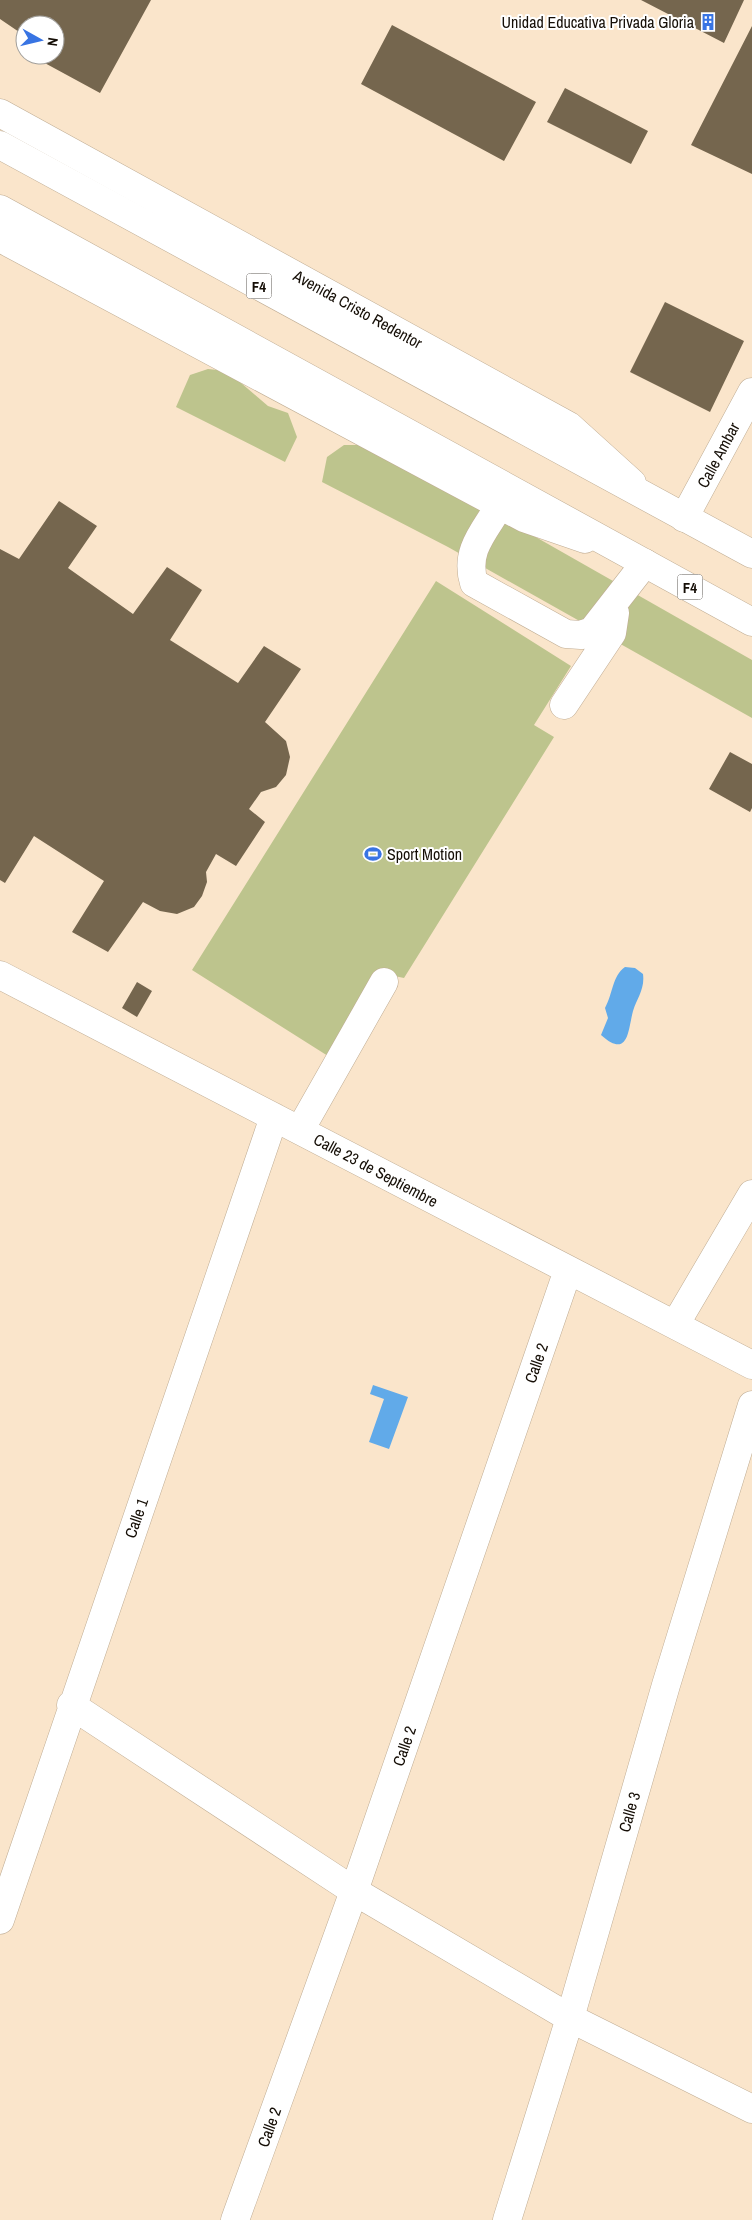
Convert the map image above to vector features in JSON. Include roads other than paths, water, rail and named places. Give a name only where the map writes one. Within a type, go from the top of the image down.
[{"type":"main road","name":"Avenida Cristo Redentor","points":[[0,113],[569,426],[648,498]]},
{"type":"main road","name":"Avenida Cristo Redentor","points":[[0,145],[752,554]]},
{"type":"main road","name":"F4","points":[[0,209],[497,493],[636,558],[752,622]]},
{"type":"main road","points":[[0,238],[497,493],[470,555],[470,569],[474,583],[566,634],[581,635],[592,631],[617,599],[636,558]]},
{"type":"main road","name":"Calle Ambar","points":[[684,518],[752,392]]},
{"type":"main road","points":[[564,704],[612,633],[617,599]]},
{"type":"main road","name":"Calle 23 de Septiembre","points":[[0,975],[752,1365]]},
{"type":"main road","points":[[300,1130],[384,982]]},
{"type":"main road","name":"Calle 1","points":[[0,1920],[274,1117]]},
{"type":"main road","points":[[675,1325],[752,1194]]},
{"type":"main road","name":"Calle 2","points":[[235,2220],[354,1891],[568,1270]]},
{"type":"main road","name":"Calle 3","points":[[507,2220],[570,2018],[666,1685],[752,1405]]},
{"type":"main road","points":[[72,1705],[354,1891],[570,2018],[752,2109]]},
{"type":"water","points":[[625,967],[635,968],[643,974],[643,984],[633,1011],[626,1039],[622,1043],[617,1044],[610,1042],[601,1035],[608,1018],[605,1008],[615,980]]},
{"type":"water","points":[[373,1385],[408,1397],[389,1449],[369,1442],[384,1399],[370,1394]]},
{"type":"place","name":"Unidad Educativa Privada Gloria","points":[[708,22]]},
{"type":"place","name":"Sport Motion","points":[[373,854]]}]
